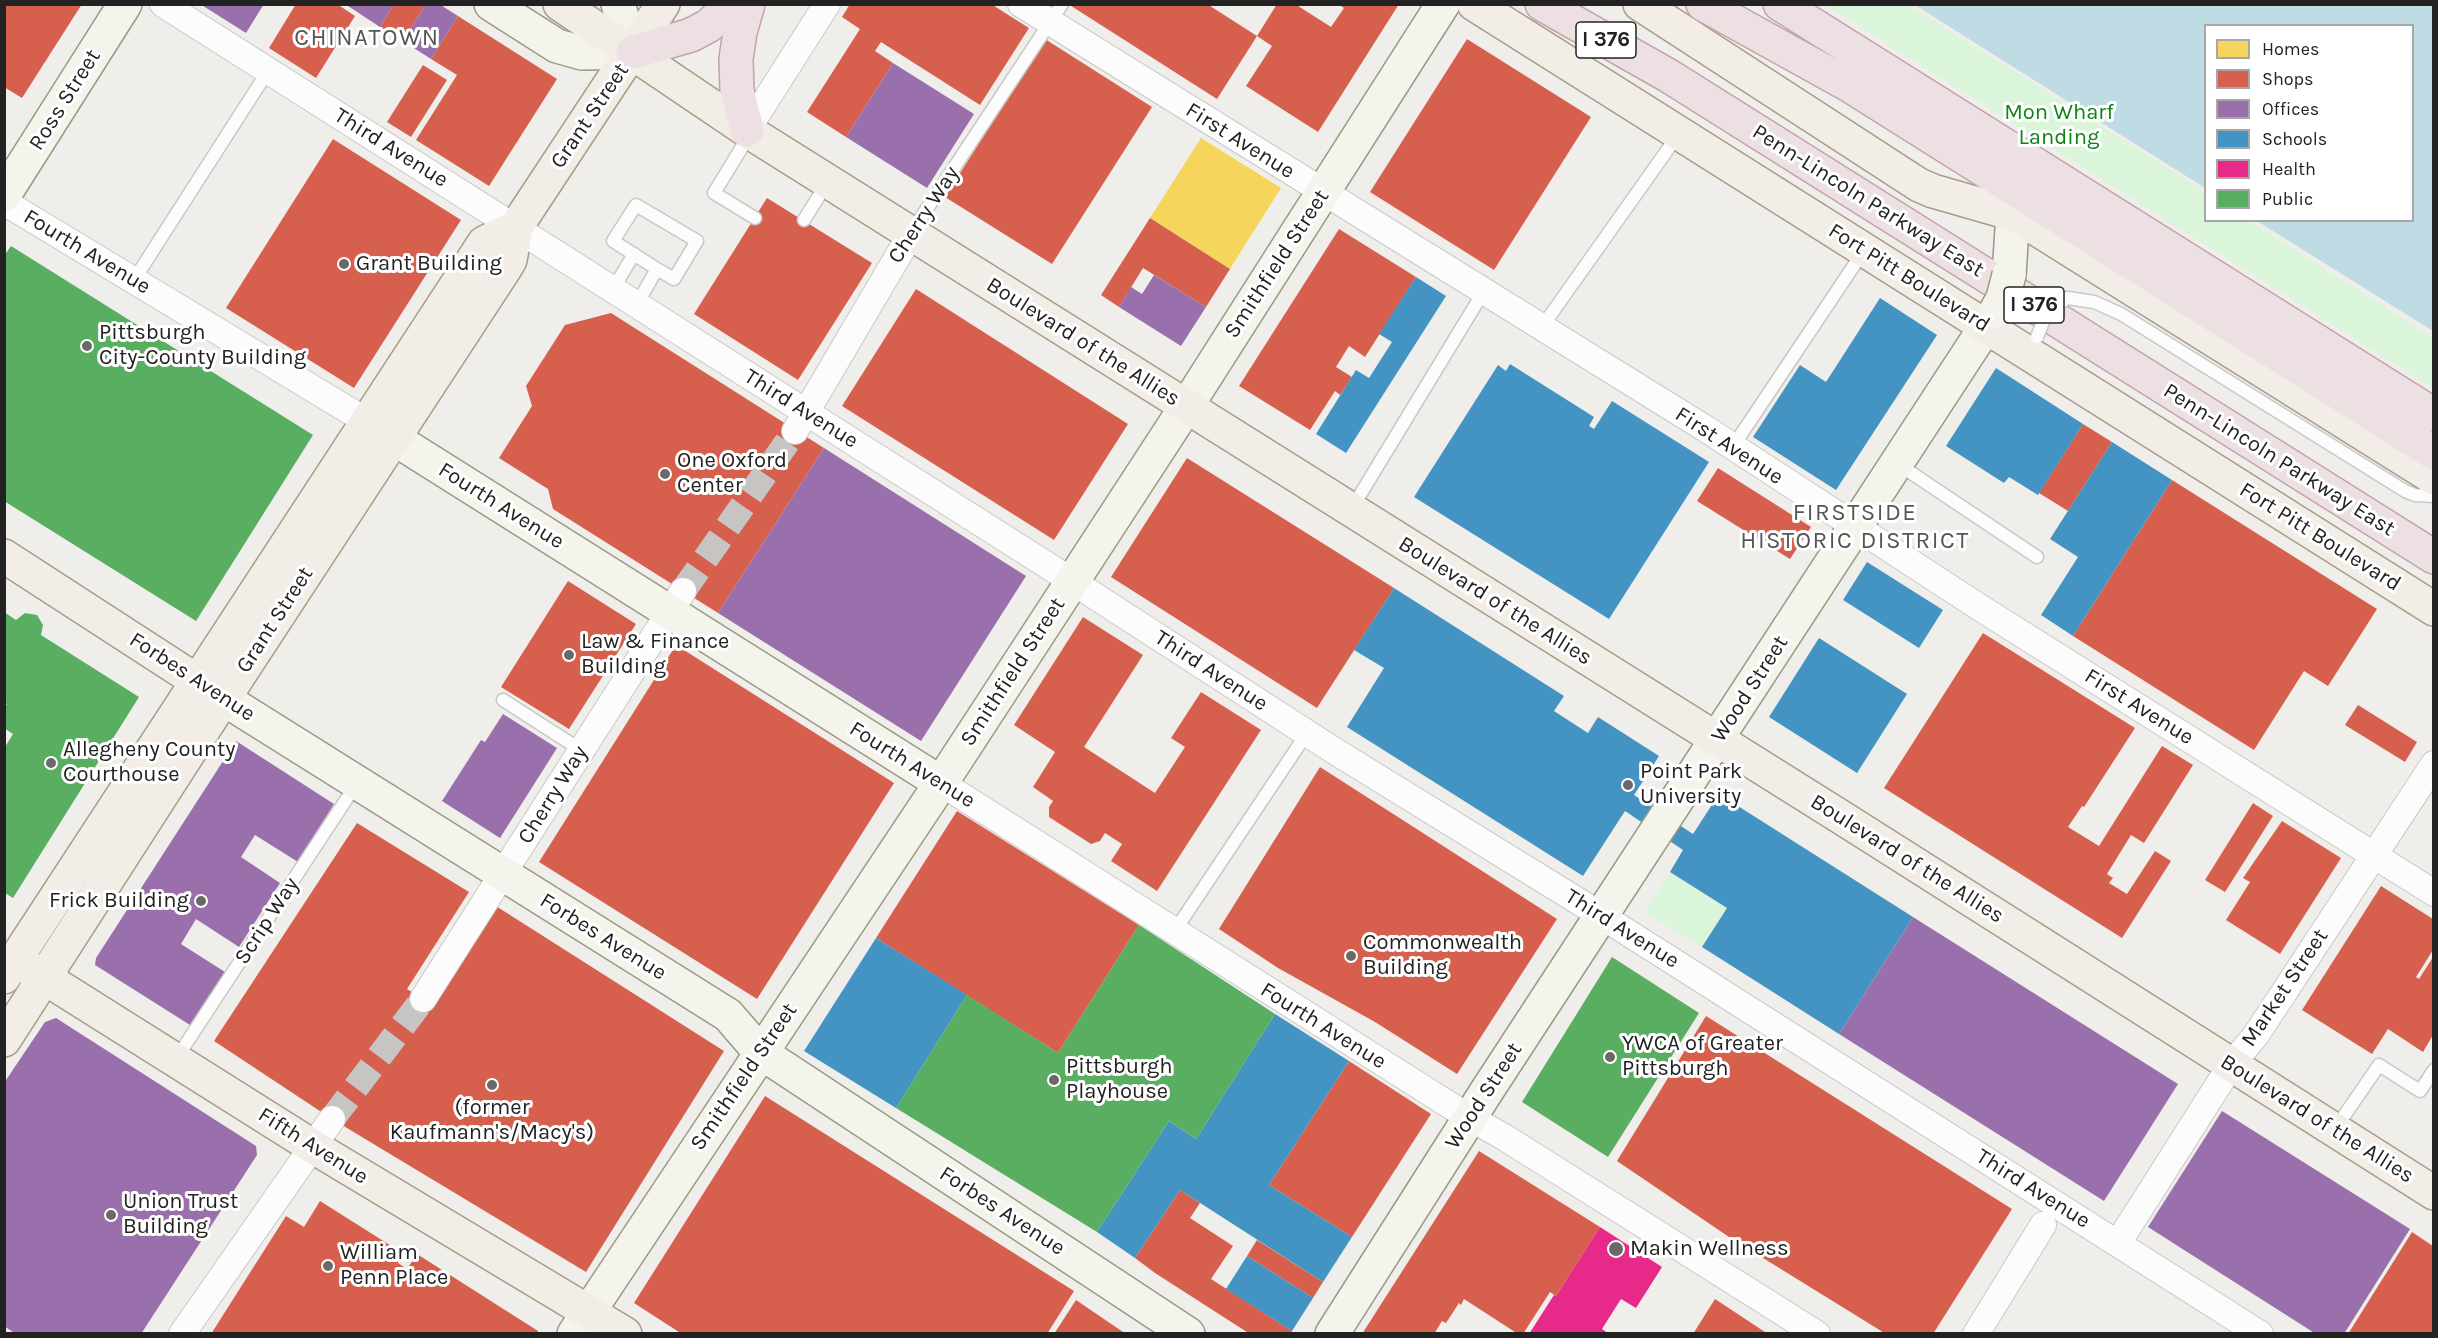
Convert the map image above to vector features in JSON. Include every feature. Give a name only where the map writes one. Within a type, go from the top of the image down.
[{"type":"highway","points":[[633,52],[691,35],[708,26],[733,4]]},
{"type":"highway","points":[[748,4],[740,32],[736,59],[737,90],[749,132]]},
{"type":"highway","name":"Penn-Lincoln Parkway East","points":[[1542,4],[1669,76],[2433,557]]},
{"type":"highway","points":[[1574,4],[1669,76]]},
{"type":"highway","points":[[1698,4],[1838,101],[2013,214]]},
{"type":"highway","points":[[1703,4],[1849,85],[2433,453]]},
{"type":"highway","points":[[1780,4],[2433,416]]},
{"type":"highway","points":[[2398,534],[2433,544]]},
{"type":"main road","name":"Ross Street","points":[[4,195],[125,4]]},
{"type":"main road","points":[[491,4],[557,46],[582,53],[633,52],[618,4]]},
{"type":"main road","name":"Boulevard of the Allies","points":[[560,4],[749,132],[2432,1190]]},
{"type":"main road","name":"Grant Street","points":[[4,1040],[211,690],[381,431],[484,243],[516,227],[663,4]]},
{"type":"main road","name":"Smithfield Street","points":[[581,1322],[941,783],[1186,407],[1443,4]]},
{"type":"main road","name":"Fort Pitt Boulevard","points":[[1474,4],[1864,250],[1996,318],[2433,609]]},
{"type":"main road","points":[[1640,4],[1919,185],[2013,214],[2433,478]]},
{"type":"main road","name":"Wood Street","points":[[1332,1334],[1470,1118],[1897,464],[1996,318],[2009,274],[2013,214]]},
{"type":"main road","name":"Fourth Avenue","points":[[381,431],[676,601],[941,783]]},
{"type":"main road","name":"Forbes Avenue","points":[[4,556],[211,690],[728,1016],[760,1052],[1188,1334]]},
{"type":"main road","name":"Grant Street","points":[[8,963],[211,690]]},
{"type":"main road","name":"Fifth Avenue","points":[[8,963],[43,977],[176,1059],[581,1322],[625,1334]]},
{"type":"street","name":"Third Avenue","points":[[163,4],[637,304],[800,422],[1072,581],[1306,733],[1602,917],[2260,1334]]},
{"type":"street","points":[[749,132],[827,4]]},
{"type":"street","name":"First Avenue","points":[[1021,4],[1057,14],[1323,193],[1542,327],[2433,893]]},
{"type":"street","name":"Fourth Avenue","points":[[4,202],[381,431]]},
{"type":"street","name":"Cherry Way","points":[[800,422],[911,234]]},
{"type":"street","name":"Cherry Way","points":[[423,999],[676,601]]},
{"type":"street","name":"Market Street","points":[[2118,1243],[2231,1065],[2256,1035],[2433,764]]},
{"type":"street","name":"Fourth Avenue","points":[[941,783],[1174,932],[1817,1334]]},
{"type":"street","points":[[182,1334],[332,1119]]},
{"type":"street","points":[[1976,1334],[2043,1225]]},
{"type":"lane","name":"Cherry Way","points":[[911,234],[1057,14]]},
{"type":"lane","points":[[134,280],[268,71]]},
{"type":"lane","points":[[749,132],[714,193],[755,218]]},
{"type":"lane","points":[[1542,327],[1679,133]]},
{"type":"lane","points":[[804,220],[828,182]]},
{"type":"lane","points":[[636,206],[697,241],[674,279],[657,269],[613,241],[636,206]]},
{"type":"lane","points":[[1732,448],[1864,250]]},
{"type":"lane","points":[[613,289],[634,254]]},
{"type":"lane","points":[[637,304],[657,269]]},
{"type":"lane","points":[[1351,510],[1484,291]]},
{"type":"lane","points":[[1996,318],[2039,303],[2068,298],[2082,299],[2108,307],[2405,491],[2415,495],[2433,496]]},
{"type":"lane","points":[[2038,348],[2045,317],[2053,308],[2068,298]]},
{"type":"lane","points":[[1897,464],[2037,557]]},
{"type":"lane","points":[[503,700],[581,750]]},
{"type":"lane","points":[[1174,932],[1306,733]]},
{"type":"lane","name":"Scrip Way","points":[[176,1059],[357,782]]},
{"type":"lane","points":[[2334,1130],[2379,1065],[2420,1090],[2433,1070]]},
{"type":"green space","name":"Mon Wharf Landing","points":[[1825,5],[1908,5],[2063,102],[2204,191],[2204,222],[2252,222],[2433,338],[2433,388]]},
{"type":"green space","points":[[1670,872],[1727,908],[1702,947],[1645,913]]},
{"type":"water","points":[[1915,5],[2433,5],[2433,331],[2259,222],[2414,222],[2414,24],[2204,24],[2204,187]]},
{"type":"building: Homes","points":[[1201,138],[1281,188],[1230,269],[1150,218]]},
{"type":"building: Shops","points":[[4,4],[82,4],[22,98],[4,87]]},
{"type":"building: Shops","points":[[296,4],[337,4],[355,16],[316,78],[269,48]]},
{"type":"building: Shops","points":[[394,4],[426,4],[403,41],[380,27]]},
{"type":"building: Shops","points":[[850,4],[991,4],[1029,28],[980,105],[881,42],[875,51],[893,63],[846,137],[807,112],[860,29],[842,17]]},
{"type":"building: Shops","points":[[1068,4],[1207,4],[1257,36],[1217,99]]},
{"type":"building: Shops","points":[[1277,4],[1295,4],[1331,27],[1344,8],[1338,4],[1399,4],[1318,132],[1246,86],[1272,46],[1257,36]]},
{"type":"building: Shops","points":[[458,16],[557,79],[489,186],[416,140],[457,75],[431,59]]},
{"type":"building: Shops","points":[[1045,39],[1152,107],[1052,264],[945,197]]},
{"type":"building: Shops","points":[[1467,39],[1591,117],[1494,270],[1370,192]]},
{"type":"building: Shops","points":[[423,65],[447,80],[411,137],[387,122]]},
{"type":"building: Shops","name":"Grant Building","points":[[333,139],[461,220],[354,388],[226,308]]},
{"type":"building: Shops","points":[[767,198],[872,263],[798,380],[694,314]]},
{"type":"building: Shops","points":[[1150,218],[1230,269],[1206,307],[1143,268],[1119,307],[1101,295]]},
{"type":"building: Shops","points":[[1339,229],[1416,277],[1365,357],[1349,346],[1336,367],[1352,377],[1340,395],[1335,391],[1310,430],[1239,386]]},
{"type":"building: Shops","points":[[916,289],[1128,424],[1054,540],[842,406]]},
{"type":"building: Shops","name":"One Oxford Center","points":[[611,313],[824,448],[718,613],[553,509],[548,489],[499,458],[532,406],[526,386],[565,325]]},
{"type":"building: Shops","points":[[2083,424],[2112,442],[2068,511],[2039,493]]},
{"type":"building: Shops","points":[[1187,458],[1394,588],[1317,708],[1111,577]]},
{"type":"building: Shops","points":[[1718,468],[1811,527],[1790,559],[1697,501]]},
{"type":"building: Shops","points":[[2172,480],[2377,609],[2328,686],[2304,671],[2254,750],[2073,636]]},
{"type":"building: Shops","name":"Law & Finance Building","points":[[568,581],[636,624],[569,729],[501,687]]},
{"type":"building: Shops","points":[[1083,617],[1143,655],[1084,747],[1155,793],[1185,747],[1171,738],[1201,692],[1261,730],[1157,891],[1111,861],[1122,844],[1105,833],[1100,841],[1091,844],[1049,817],[1049,807],[1053,801],[1033,787],[1055,752],[1014,725]]},
{"type":"building: Shops","points":[[1983,633],[2135,728],[2084,807],[2082,806],[2068,827],[2099,846],[2162,746],[2193,765],[2144,843],[2131,835],[2107,874],[2113,878],[2109,883],[2127,894],[2155,851],[2171,861],[2122,938],[1884,788]]},
{"type":"building: Shops","points":[[676,645],[894,783],[757,999],[539,862]]},
{"type":"building: Shops","points":[[2358,705],[2417,742],[2405,762],[2345,725]]},
{"type":"building: Shops","points":[[1320,767],[1557,919],[1457,1074],[1375,1022],[1278,968],[1219,929]]},
{"type":"building: Shops","points":[[2253,803],[2273,816],[2225,892],[2205,880]]},
{"type":"building: Shops","points":[[957,811],[1139,925],[1058,1053],[876,938]]},
{"type":"building: Shops","points":[[2282,821],[2341,858],[2280,954],[2226,920],[2250,882],[2243,878]]},
{"type":"building: Shops","name":"(former Kaufmann's/Macy's)","points":[[357,823],[469,892],[407,989],[423,999],[488,901],[724,1051],[586,1272],[332,1119],[214,1041]]},
{"type":"building: Shops","points":[[2381,886],[2433,919],[2433,950],[2416,977],[2419,979],[2433,957],[2433,1035],[2423,1052],[2388,1029],[2372,1054],[2302,1010]]},
{"type":"building: Shops","points":[[1706,1016],[2012,1209],[1933,1334],[1886,1334],[1729,1237],[1617,1161]]},
{"type":"building: Shops","points":[[1349,1061],[1431,1114],[1352,1237],[1269,1185]]},
{"type":"building: Shops","points":[[765,1096],[1074,1291],[1047,1334],[682,1334],[634,1303]]},
{"type":"building: Shops","points":[[1479,1151],[1600,1227],[1556,1296],[1550,1292],[1523,1334],[1518,1334],[1464,1299],[1446,1323],[1442,1321],[1434,1334],[1362,1334]]},
{"type":"building: Shops","points":[[1180,1190],[1200,1203],[1190,1218],[1233,1246],[1211,1279],[1292,1331],[1290,1334],[1250,1334],[1135,1258]]},
{"type":"building: Shops","name":"William Penn Place","points":[[320,1201],[404,1254],[398,1263],[407,1269],[417,1254],[538,1331],[537,1334],[211,1334],[286,1216],[304,1227]]},
{"type":"building: Shops","points":[[2412,1232],[2433,1246],[2433,1334],[2348,1334]]},
{"type":"building: Shops","points":[[1257,1240],[1323,1282],[1313,1298],[1247,1256]]},
{"type":"building: Shops","points":[[1715,1299],[1768,1334],[1693,1334]]},
{"type":"building: Shops","points":[[1076,1300],[1126,1334],[1054,1334]]},
{"type":"building: Offices","points":[[200,4],[264,4],[246,33]]},
{"type":"building: Offices","points":[[345,4],[394,4],[380,27]]},
{"type":"building: Offices","points":[[426,4],[439,4],[458,16],[431,59],[403,41]]},
{"type":"building: Offices","points":[[893,63],[974,114],[927,188],[846,137]]},
{"type":"building: Offices","points":[[1154,275],[1206,307],[1181,346],[1119,307],[1131,287],[1142,294]]},
{"type":"building: Offices","points":[[824,448],[1026,576],[921,741],[718,613]]},
{"type":"building: Offices","points":[[503,714],[557,748],[500,838],[442,801],[481,740],[485,742]]},
{"type":"building: Offices","name":"Frick Building","points":[[236,741],[334,804],[298,862],[255,835],[241,857],[280,883],[239,947],[196,919],[181,944],[225,972],[190,1025],[95,965],[96,958]]},
{"type":"building: Offices","points":[[1913,917],[2178,1084],[2104,1201],[1839,1034]]},
{"type":"building: Offices","name":"Union Trust Building","points":[[56,1018],[256,1146],[257,1155],[141,1334],[16,1334],[4,1326],[4,1083],[45,1022]]},
{"type":"building: Offices","points":[[2222,1111],[2410,1229],[2344,1334],[2316,1334],[2148,1227]]},
{"type":"building: Schools","points":[[1416,277],[1446,296],[1346,453],[1316,434],[1356,370],[1369,378],[1392,342],[1379,334]]},
{"type":"building: Schools","points":[[1880,298],[1937,335],[1836,490],[1753,437],[1800,365],[1826,382]]},
{"type":"building: Schools","points":[[1510,364],[1594,417],[1589,426],[1594,429],[1612,401],[1709,462],[1609,619],[1414,497],[1498,365],[1506,371]]},
{"type":"building: Schools","points":[[1996,368],[2083,424],[2038,495],[2009,477],[2004,483],[1946,446]]},
{"type":"building: Schools","points":[[2112,442],[2172,480],[2073,636],[2041,615],[2078,557],[2050,539]]},
{"type":"building: Schools","points":[[1867,562],[1943,610],[1919,648],[1843,600]]},
{"type":"building: Schools","points":[[1394,588],[1564,696],[1554,711],[1588,733],[1598,717],[1659,756],[1634,795],[1693,834],[1719,794],[1913,917],[1839,1034],[1702,947],[1727,908],[1670,872],[1683,850],[1625,811],[1583,876],[1347,727],[1384,668],[1354,650]]},
{"type":"building: Schools","points":[[1819,638],[1907,694],[1857,773],[1769,717]]},
{"type":"building: Schools","points":[[876,938],[967,995],[896,1108],[804,1051]]},
{"type":"building: Schools","points":[[1275,1014],[1349,1061],[1269,1185],[1352,1237],[1323,1282],[1180,1190],[1135,1258],[1097,1232],[1169,1121],[1196,1139]]},
{"type":"building: Schools","points":[[1247,1256],[1313,1298],[1292,1331],[1226,1289]]},
{"type":"building: Health","points":[[1600,1227],[1662,1267],[1636,1308],[1621,1299],[1602,1329],[1609,1334],[1529,1334],[1554,1295],[1556,1296]]},
{"type":"building: Public","name":"Pittsburgh City-County Building","points":[[11,246],[313,435],[196,621],[4,501],[4,256]]},
{"type":"building: Public","name":"Allegheny County Courthouse","points":[[4,612],[16,620],[25,613],[37,615],[43,625],[41,635],[139,697],[13,898],[5,893],[5,747],[13,734],[4,728],[4,708],[7,704],[4,702]]},
{"type":"building: Public","name":"Pittsburgh Playhouse","points":[[1139,925],[1275,1014],[1196,1139],[1169,1121],[1097,1232],[896,1108],[967,995],[1058,1053]]},
{"type":"building: Public","name":"YWCA of Greater Pittsburgh","points":[[1612,957],[1699,1013],[1608,1157],[1522,1102]]},
{"type":"tunnel","points":[[683,591],[795,431]]},
{"type":"tunnel","points":[[332,1119],[423,999]]},
{"type":"place","name":"Grant Building","points":[[344,264]]},
{"type":"place","name":"Pittsburgh City-County Building","points":[[87,346]]},
{"type":"place","name":"One Oxford Center","points":[[665,474]]},
{"type":"place","name":"Law & Finance Building","points":[[569,655]]},
{"type":"place","name":"Allegheny County Courthouse","points":[[51,763]]},
{"type":"place","name":"Point Park University","points":[[1628,785]]},
{"type":"place","name":"Frick Building","points":[[201,901]]},
{"type":"place","name":"Commonwealth Building","points":[[1351,956]]},
{"type":"place","name":"YWCA of Greater Pittsburgh","points":[[1610,1057]]},
{"type":"place","name":"Pittsburgh Playhouse","points":[[1054,1080]]},
{"type":"place","name":"(former Kaufmann's/Macy's)","points":[[492,1085]]},
{"type":"place","name":"Union Trust Building","points":[[111,1215]]},
{"type":"place","name":"Makin Wellness","points":[[1616,1249]]},
{"type":"place","name":"William Penn Place","points":[[328,1266]]},
{"type":"district","name":"CHINATOWN","points":[[367,38]]},
{"type":"district","name":"FIRSTSIDE HISTORIC DISTRICT","points":[[1855,527]]}]
